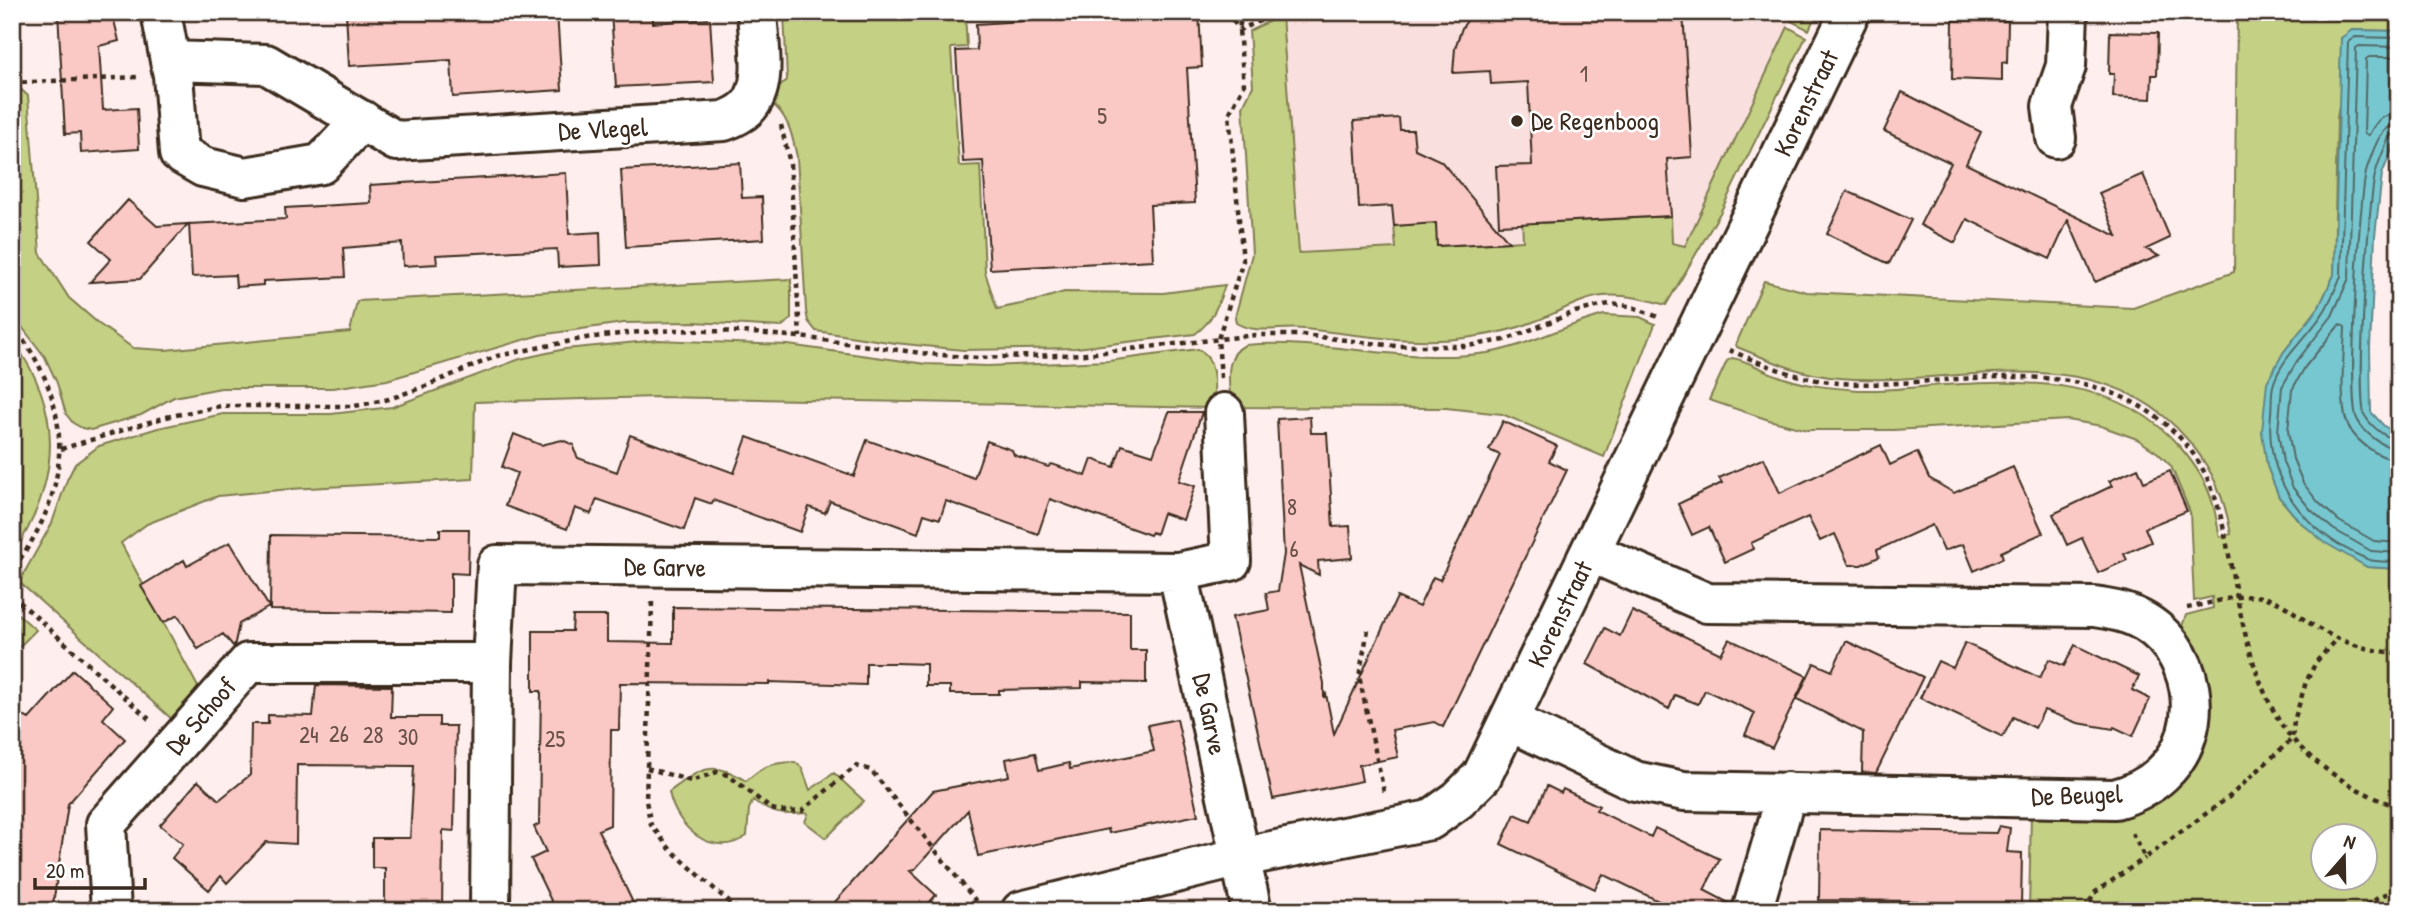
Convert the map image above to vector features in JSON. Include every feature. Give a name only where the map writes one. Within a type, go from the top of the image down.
[{"type":"street","points":[[161,12],[172,68],[179,153],[203,167],[245,177],[321,164],[362,120]]},
{"type":"street","points":[[753,101],[759,87],[760,68],[757,12]]},
{"type":"street","name":"Korenstraat","points":[[1021,911],[1241,857],[1430,820],[1458,800],[1482,776],[1850,12]]},
{"type":"street","points":[[2056,138],[2052,106],[2066,66],[2068,12]]},
{"type":"street","name":"De Vlegel","points":[[172,68],[267,64],[396,141],[712,123],[736,116],[746,110],[753,101]]},
{"type":"street","name":"De Garve","points":[[490,911],[492,663],[496,565],[1178,572],[1231,561],[1224,413]]},
{"type":"street","name":"De Beugel","points":[[1509,721],[1635,781],[1684,791],[2115,799],[2136,792],[2163,774],[2179,752],[2191,719],[2188,679],[2180,659],[2169,643],[2138,618],[2094,607],[1707,603],[1590,552]]},
{"type":"street","name":"De Garve","points":[[1178,572],[1252,911]]},
{"type":"street","name":"De Schoof","points":[[111,911],[106,824],[248,663],[492,663]]},
{"type":"street","points":[[1752,911],[1787,792]]},
{"type":"path","points":[[1228,12],[1239,30]]},
{"type":"path","points":[[1224,413],[1218,339],[1243,261],[1229,114],[1244,85],[1239,30],[1242,12]]},
{"type":"path","points":[[1239,30],[1280,12]]},
{"type":"path","points":[[12,83],[172,68]]},
{"type":"path","points":[[753,101],[779,119],[788,151],[800,337]]},
{"type":"path","points":[[61,449],[166,417],[221,406],[355,406],[423,387],[497,356],[586,338],[675,330],[800,337],[978,358],[1086,354],[1256,335],[1303,335],[1396,346],[1467,346],[1505,340],[1583,310],[1609,304],[1630,306],[1780,371],[1808,379],[1867,384],[1974,378],[2047,379],[2107,390],[2143,408],[2172,429],[2193,454],[2217,497],[2247,640],[2263,688],[2281,724],[2292,739],[2331,772],[2382,801],[2399,807]]},
{"type":"path","points":[[12,324],[35,358],[48,386],[54,404],[61,449],[57,482],[48,511],[12,570]]},
{"type":"path","points":[[653,566],[646,801],[651,825],[670,849],[739,911]]},
{"type":"path","points":[[12,595],[177,744]]},
{"type":"path","points":[[2154,629],[2184,609],[2259,596],[2283,604],[2337,638],[2370,650],[2399,653]]},
{"type":"path","points":[[1368,630],[1359,676],[1391,827]]},
{"type":"path","points":[[2086,911],[2094,892],[2158,851],[2229,797],[2292,739],[2294,721],[2306,682],[2316,662],[2337,638]]},
{"type":"path","points":[[647,768],[691,781],[717,772],[728,775],[771,809],[787,811],[802,811],[856,766],[871,770],[983,911]]},
{"type":"path","points":[[2115,799],[2145,858]]},
{"type":"path","points":[[2357,911],[2383,895],[2399,890]]},
{"type":"shaded area","name":"De Regenboog","points":[[1314,12],[1795,12],[1685,246],[1672,243],[1670,216],[1542,223],[1524,241],[1437,246],[1435,223],[1396,248],[1299,253],[1282,15]]},
{"type":"green space","points":[[784,12],[976,12],[965,13],[967,47],[951,48],[959,166],[980,165],[985,272],[997,309],[1064,292],[1163,293],[1225,285],[1211,318],[1195,334],[1076,348],[963,350],[816,331],[808,321],[806,311],[797,157],[786,120],[770,102],[774,92],[787,80]]},
{"type":"green space","points":[[1795,12],[1817,12],[1809,30],[1791,21]]},
{"type":"green space","points":[[2237,12],[2399,12],[2399,31],[2352,30],[2337,118],[2334,275],[2319,307],[2283,353],[2267,466],[2279,497],[2299,521],[2367,567],[2399,569],[2399,911],[2029,911],[2031,812],[2173,782],[2180,632],[2186,615],[2213,608],[2212,597],[2194,601],[2190,512],[2171,466],[2158,453],[2137,439],[2101,426],[2068,420],[1893,430],[1807,430],[1709,400],[1727,361],[1732,358],[1796,382],[1817,386],[1880,390],[1944,385],[2040,384],[2101,395],[2130,407],[2156,424],[2180,447],[2206,486],[2220,537],[2231,534],[2216,483],[2196,449],[2151,406],[2111,386],[2068,376],[2024,372],[1884,379],[1839,378],[1787,367],[1737,347],[1736,344],[1764,281],[1807,292],[2133,308],[2234,272]]},
{"type":"green space","points":[[1282,15],[1299,253],[1396,248],[1394,226],[1436,223],[1438,246],[1523,241],[1522,216],[1542,223],[1671,216],[1672,243],[1685,246],[1788,27],[1806,37],[1720,213],[1666,305],[1635,298],[1603,296],[1585,300],[1542,319],[1499,332],[1445,340],[1405,340],[1296,328],[1252,329],[1236,323],[1235,317],[1252,254],[1243,106],[1253,86],[1249,31]]},
{"type":"green space","points":[[12,81],[28,96],[40,253],[69,298],[133,348],[165,350],[350,332],[357,301],[791,279],[791,319],[781,327],[694,322],[623,323],[540,335],[387,380],[333,388],[221,388],[174,397],[141,415],[91,430],[82,428],[73,423],[66,414],[57,383],[45,357],[12,314]]},
{"type":"green space","points":[[1604,315],[1640,317],[1655,324],[1604,457],[1502,414],[1446,408],[1231,407],[1230,364],[1233,356],[1245,345],[1305,345],[1396,354],[1457,356],[1502,350]]},
{"type":"green space","points":[[12,340],[29,367],[41,394],[48,421],[50,448],[47,475],[39,502],[28,529],[12,556]]},
{"type":"green space","points":[[658,340],[788,345],[926,364],[987,366],[1108,361],[1198,349],[1212,367],[1214,408],[658,397],[475,402],[473,479],[290,489],[218,496],[147,524],[121,543],[198,687],[175,722],[19,582],[52,523],[75,464],[99,446],[158,428],[223,414],[331,414],[392,407],[520,359],[565,349]]},
{"type":"green space","points":[[12,609],[36,630],[12,654]]},
{"type":"green space","points":[[795,762],[802,768],[810,790],[834,773],[864,801],[826,838],[805,822],[808,814],[777,813],[753,800],[749,809],[747,836],[734,842],[709,842],[688,828],[679,817],[669,792],[706,770],[724,770],[746,781],[768,766]]},
{"type":"water","points":[[2352,30],[2399,31],[2399,132],[2382,174],[2375,236],[2370,348],[2371,412],[2384,426],[2399,435],[2399,569],[2367,567],[2324,542],[2299,521],[2279,497],[2267,466],[2262,432],[2267,382],[2283,353],[2319,307],[2334,275],[2341,38]]},
{"type":"building","points":[[58,12],[112,12],[119,41],[99,46],[103,110],[137,108],[139,149],[81,153],[80,133],[65,134]]},
{"type":"building","points":[[346,12],[420,12],[421,19],[557,12],[562,90],[453,97],[451,60],[349,66]]},
{"type":"building","points":[[611,12],[653,12],[653,23],[710,19],[714,82],[616,87]]},
{"type":"building","points":[[1082,12],[1199,12],[1202,67],[1187,68],[1195,203],[1150,205],[1153,260],[990,269],[983,161],[963,162],[956,51],[977,50],[976,24],[1083,17]]},
{"type":"building","points":[[1473,12],[1683,12],[1692,157],[1667,159],[1671,216],[1499,225],[1496,166],[1532,165],[1528,82],[1491,84],[1490,71],[1453,73],[1455,48],[1462,28]]},
{"type":"building","points":[[1953,20],[2008,21],[2007,63],[2002,62],[2002,81],[1952,79]]},
{"type":"building","points":[[2110,32],[2158,33],[2157,75],[2152,75],[2151,99],[2113,97],[2114,74],[2109,74]]},
{"type":"building","points":[[1902,92],[1981,132],[1966,164],[2117,236],[2099,193],[2143,174],[2170,238],[2146,249],[2159,256],[2095,282],[2068,220],[2050,259],[1967,219],[1955,243],[1920,225],[1951,163],[1884,131]]},
{"type":"building","points":[[1399,118],[1400,130],[1413,130],[1415,149],[1441,161],[1509,242],[1437,246],[1436,223],[1394,226],[1392,206],[1359,208],[1354,121]]},
{"type":"building","points":[[740,163],[742,198],[762,197],[764,239],[626,247],[621,170]]},
{"type":"building","points":[[566,173],[569,234],[600,232],[601,265],[558,267],[557,249],[436,255],[437,264],[403,266],[402,243],[343,248],[345,277],[263,281],[263,285],[236,287],[235,275],[192,277],[189,224],[286,219],[285,208],[371,203],[370,185]]},
{"type":"building","points":[[1847,191],[1911,220],[1889,264],[1827,234]]},
{"type":"building","points":[[128,200],[157,226],[188,224],[140,279],[90,282],[111,259],[91,241]]},
{"type":"building","points":[[1169,412],[1202,412],[1179,481],[1195,486],[1183,520],[1163,513],[1156,534],[1152,532],[1150,535],[1050,499],[1038,534],[946,501],[940,519],[924,514],[918,533],[830,501],[825,513],[809,507],[800,532],[713,500],[712,504],[695,498],[684,530],[597,499],[591,514],[575,508],[567,529],[505,506],[517,473],[502,467],[514,434],[541,445],[562,440],[574,445],[578,458],[617,472],[630,435],[734,473],[747,437],[854,476],[867,440],[974,478],[987,441],[1012,450],[1014,455],[1086,476],[1092,459],[1114,467],[1122,445],[1153,455]]},
{"type":"building","points":[[1310,417],[1311,433],[1327,433],[1333,527],[1350,526],[1352,558],[1318,561],[1319,575],[1299,565],[1324,683],[1324,698],[1326,694],[1334,734],[1397,597],[1419,607],[1433,577],[1440,580],[1500,455],[1489,450],[1503,421],[1557,446],[1549,461],[1567,470],[1443,727],[1434,722],[1392,730],[1398,757],[1359,765],[1362,781],[1273,799],[1232,617],[1269,610],[1266,593],[1278,591],[1284,554],[1277,419]]},
{"type":"building","points":[[1881,445],[1890,465],[1917,452],[1929,478],[1954,493],[2013,467],[2043,533],[2001,552],[2003,558],[1974,571],[1963,544],[1944,551],[1932,525],[1877,550],[1879,557],[1861,565],[1849,565],[1835,534],[1820,541],[1808,517],[1751,543],[1753,549],[1725,562],[1709,527],[1692,535],[1678,504],[1722,483],[1719,478],[1764,458],[1780,493]]},
{"type":"building","points":[[2138,468],[2144,482],[2170,471],[2187,511],[2145,528],[2151,542],[2124,554],[2127,560],[2098,573],[2082,538],[2067,545],[2053,514],[2112,486],[2109,481]]},
{"type":"building","points":[[440,529],[469,529],[468,574],[451,573],[451,613],[270,610],[271,535],[440,537]]},
{"type":"building","points":[[230,542],[269,607],[239,624],[234,647],[223,634],[198,649],[178,615],[163,623],[141,586],[184,560],[187,566]]},
{"type":"building","points":[[673,607],[1130,612],[1130,650],[1146,650],[1146,683],[1082,682],[1082,688],[999,690],[999,694],[950,694],[950,686],[926,686],[926,664],[866,663],[866,685],[769,682],[620,683],[619,730],[611,730],[610,825],[598,830],[637,911],[556,911],[531,859],[546,852],[534,827],[539,824],[541,691],[533,691],[533,631],[572,631],[573,616],[607,616],[607,642],[673,643]]},
{"type":"building","points":[[1632,611],[1721,654],[1729,639],[1807,676],[1772,748],[1745,735],[1755,713],[1705,690],[1698,704],[1675,695],[1669,709],[1587,664],[1605,628],[1620,636]]},
{"type":"building","points":[[1846,641],[1923,677],[1876,773],[1862,772],[1863,732],[1797,699],[1814,663],[1832,671]]},
{"type":"building","points":[[1965,643],[2040,678],[2049,659],[2064,666],[2075,645],[2139,676],[2132,690],[2150,699],[2133,736],[2114,727],[2078,723],[2044,710],[2035,728],[2013,717],[2003,737],[1920,698],[1938,661],[1953,668]]},
{"type":"building","points":[[73,670],[113,706],[103,719],[125,739],[68,804],[52,911],[12,911],[12,710],[29,719]]},
{"type":"building","points":[[316,685],[392,686],[391,717],[439,717],[439,726],[456,726],[454,831],[443,830],[442,911],[385,911],[385,868],[372,868],[372,838],[410,838],[414,766],[297,765],[296,844],[266,842],[227,883],[221,876],[209,890],[172,858],[183,844],[160,825],[198,781],[219,800],[250,775],[251,724],[268,724],[268,715],[313,716]]},
{"type":"building","points":[[1177,719],[1198,815],[1109,833],[1108,829],[978,856],[968,810],[914,870],[910,871],[936,895],[922,911],[827,911],[933,791],[1009,776],[1006,759],[1035,753],[1039,770],[1069,763],[1070,769],[1154,751],[1148,725]]},
{"type":"building","points":[[1547,786],[1561,793],[1563,789],[1599,806],[1596,810],[1651,837],[1655,828],[1720,859],[1704,890],[1731,904],[1731,911],[1679,911],[1603,874],[1595,889],[1501,844],[1515,814],[1531,821]]},
{"type":"building","points":[[1999,826],[2010,828],[2007,852],[2022,853],[2021,905],[1969,908],[1917,906],[1917,901],[1819,900],[1820,830],[1996,833]]},
{"type":"place","name":"De Regenboog","points":[[1517,121]]}]
